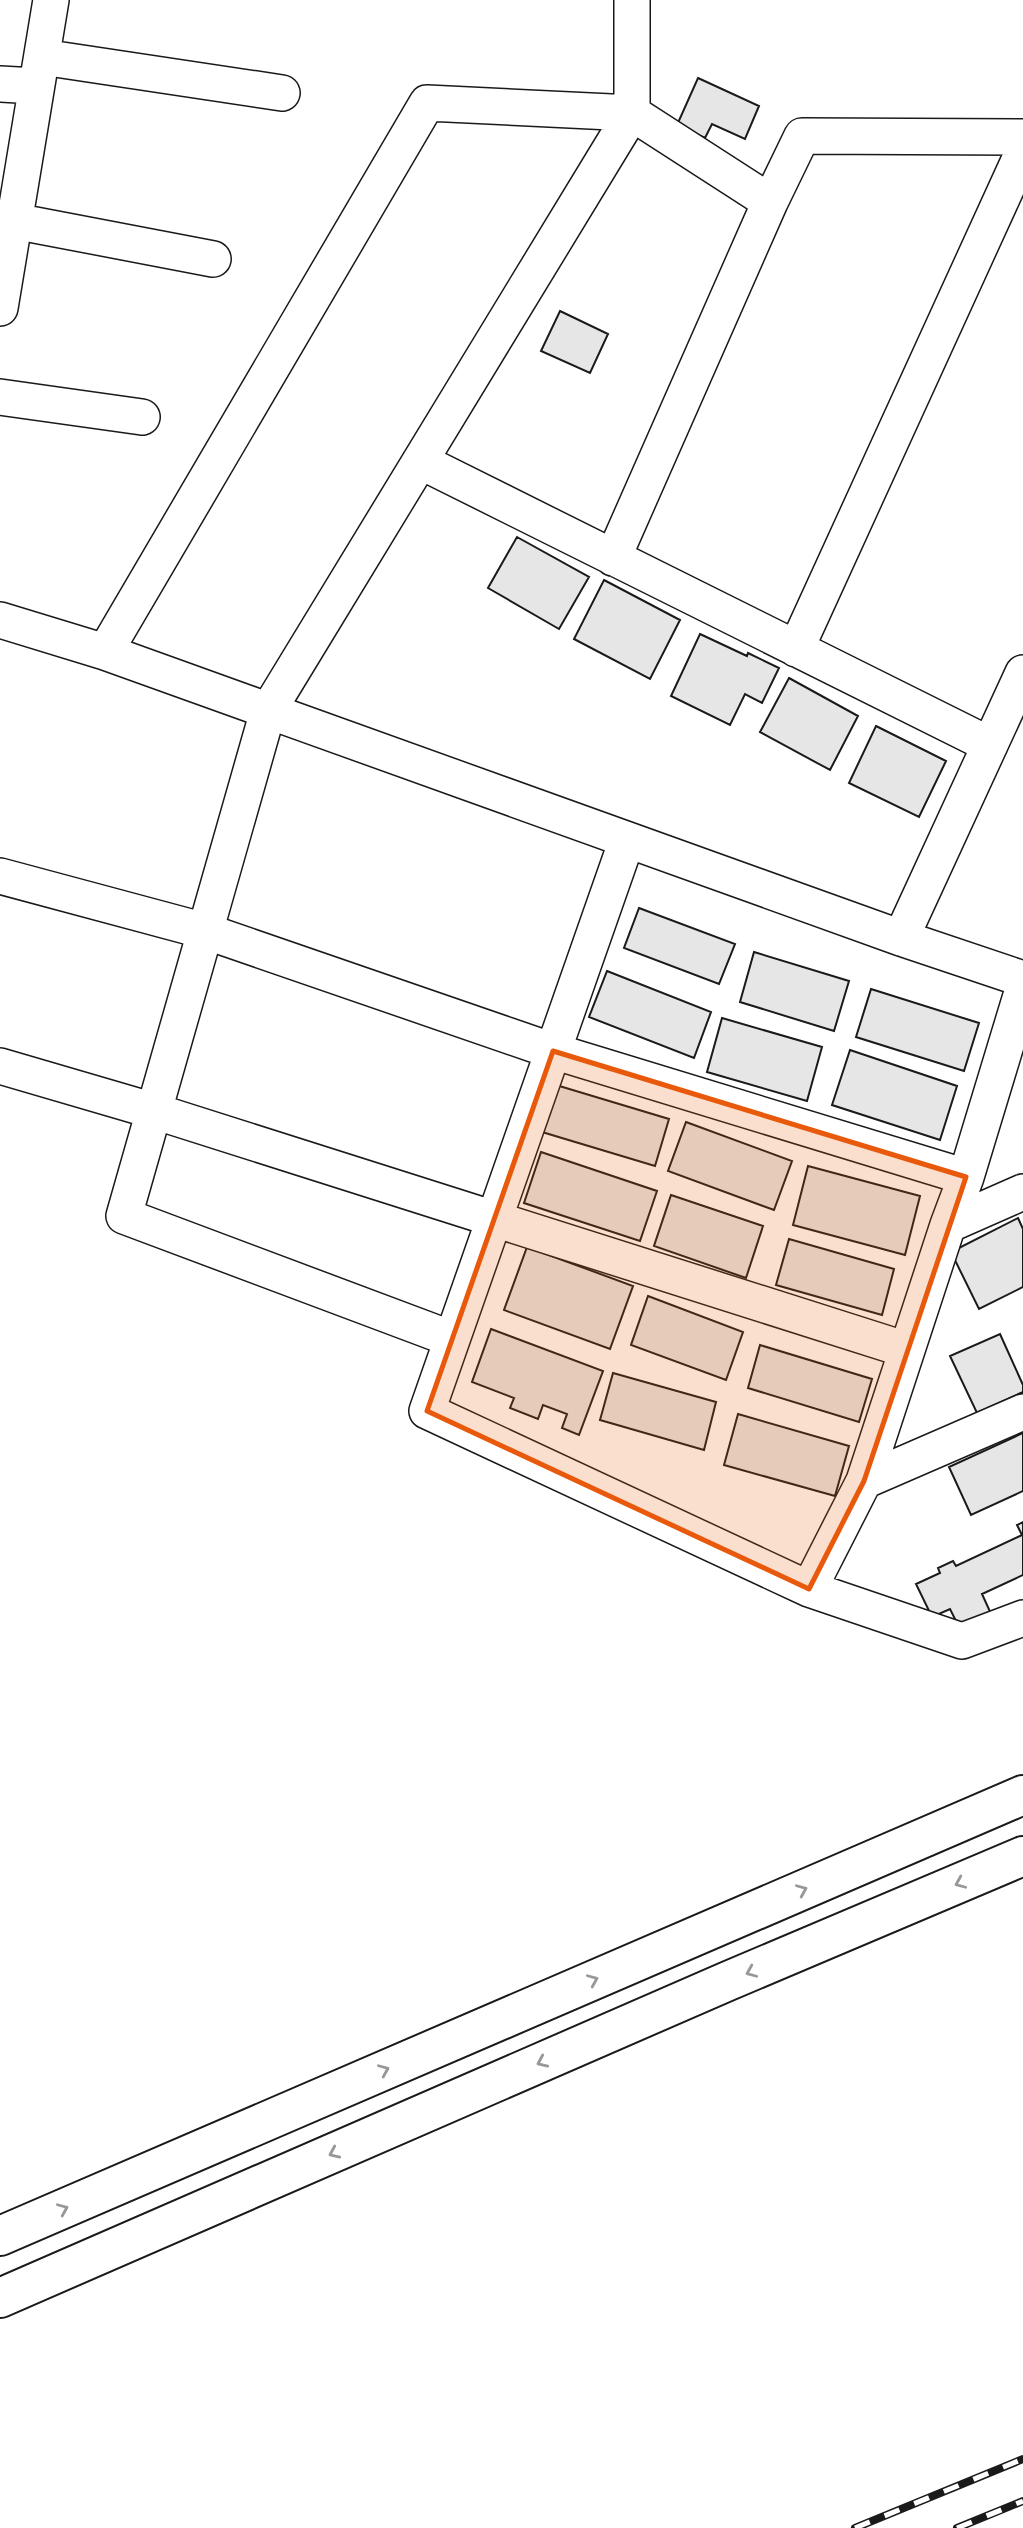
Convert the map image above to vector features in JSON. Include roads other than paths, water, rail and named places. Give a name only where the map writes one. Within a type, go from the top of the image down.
[{"type":"highway","points":[[0,2236],[1023,1796]]},
{"type":"highway","points":[[0,2298],[1023,1856]]},
{"type":"street","points":[[0,308],[4,266],[51,0]]},
{"type":"street","points":[[452,1339],[124,1216],[268,711],[632,113],[632,0]]},
{"type":"street","points":[[0,84],[39,71],[282,93]]},
{"type":"street","points":[[105,652],[427,103],[632,113],[770,202]]},
{"type":"street","points":[[613,558],[770,202],[802,136],[1023,137]]},
{"type":"street","points":[[796,649],[1023,152]]},
{"type":"street","points":[[14,221],[213,259]]},
{"type":"street","points":[[0,397],[142,417]]},
{"type":"street","points":[[419,461],[990,746]]},
{"type":"street","points":[[0,620],[105,652],[901,938],[1023,979]]},
{"type":"street","points":[[901,938],[1023,673]]},
{"type":"street","points":[[627,839],[427,1411],[809,1589],[962,1642],[1023,1618]]},
{"type":"street","points":[[0,876],[205,931],[553,1051],[966,1177]]},
{"type":"street","points":[[809,1589],[864,1481],[966,1177],[1023,989]]},
{"type":"street","points":[[0,1066],[154,1111],[907,1350]]},
{"type":"street","points":[[948,1225],[1023,1192]]},
{"type":"street","points":[[864,1481],[1023,1412]]},
{"type":"railway","points":[[855,2528],[1023,2459]]},
{"type":"railway","points":[[957,2528],[1023,2501]]}]
